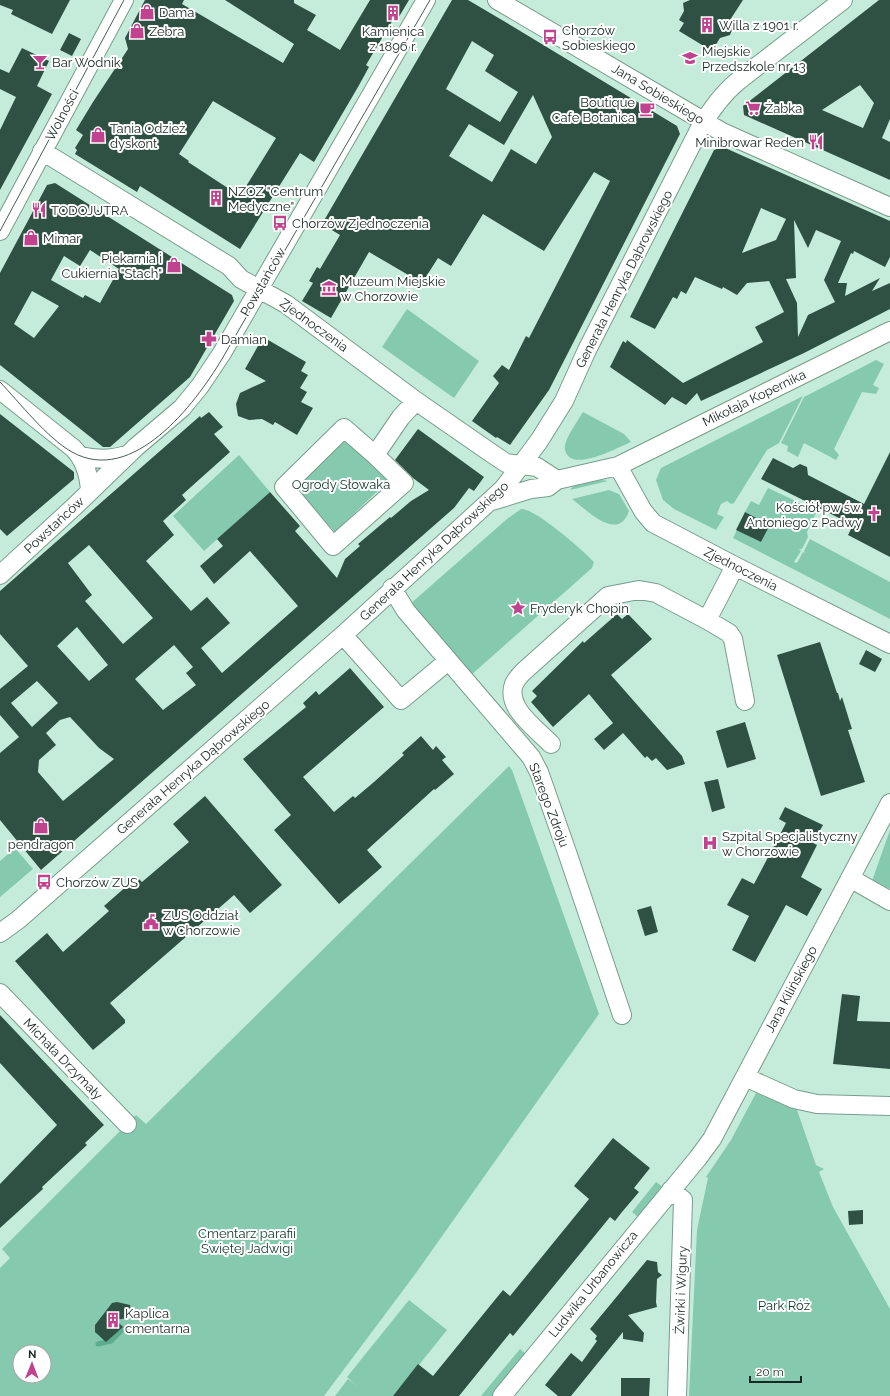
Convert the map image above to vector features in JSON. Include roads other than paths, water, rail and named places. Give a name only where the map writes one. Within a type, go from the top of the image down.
[{"type":"street","name":"Wolności","points":[[0,231],[124,0]]},
{"type":"street","name":"Powstańców","points":[[0,575],[130,454],[182,408],[197,391],[215,364],[426,0]]},
{"type":"street","name":"Jana Sobieskiego","points":[[496,0],[517,5],[722,132],[890,207]]},
{"type":"street","name":"Generała Henryka Dąbrowskiego","points":[[0,933],[29,910],[343,635],[392,588],[490,502],[508,482],[542,437],[564,401],[587,350],[704,121],[720,98],[730,88],[843,0]]},
{"type":"street","name":"Zjednoczenia","points":[[42,151],[68,165],[229,266],[241,279],[286,304],[416,401],[506,463],[537,467],[557,480]]},
{"type":"street","name":"Mikołaja Kopernika","points":[[490,502],[532,488],[548,487],[557,480],[618,466],[890,331]]},
{"type":"street","points":[[0,390],[73,448],[80,456],[88,475],[90,491]]},
{"type":"street","points":[[375,454],[401,417],[416,401]]},
{"type":"street","points":[[344,428],[375,454],[404,483],[333,546],[284,487],[344,428]]},
{"type":"street","points":[[80,456],[99,459],[117,458],[130,454]]},
{"type":"street","name":"Zjednoczenia","points":[[618,466],[643,511],[653,523],[890,644]]},
{"type":"street","points":[[707,620],[735,566]]},
{"type":"street","name":"Starego Zdroju","points":[[392,588],[406,611],[531,756],[539,772],[570,858],[622,1015]]},
{"type":"street","points":[[551,744],[518,710],[513,701],[514,683],[523,672],[608,596],[639,590],[656,593],[729,633],[733,639],[745,701]]},
{"type":"street","points":[[343,635],[401,700],[448,661]]},
{"type":"street","name":"Jana Kilińskiego","points":[[686,1172],[712,1139],[890,803]]},
{"type":"street","points":[[850,878],[890,901]]},
{"type":"street","name":"Michała Drzymały","points":[[0,993],[127,1124]]},
{"type":"street","points":[[745,1077],[794,1099],[817,1104],[890,1106]]},
{"type":"street","name":"Ludwika Urbanowicza","points":[[502,1396],[686,1172]]},
{"type":"street","name":"Żwirki i Wigury","points":[[671,1190],[683,1200],[677,1396]]},
{"type":"waterway","points":[[98,1344],[111,1341],[123,1329]]},
{"type":"tram line","points":[[0,231],[124,0]]},
{"type":"tram line","points":[[0,382],[34,420],[53,438],[72,452],[95,460],[117,458],[139,449],[160,435],[179,417],[196,397],[222,359],[430,0]]},
{"type":"place","name":"Dama","points":[[147,12]]},
{"type":"place","name":"Kamienica z 1896 r.","points":[[393,13]]},
{"type":"place","name":"Willa z 1901 r.","points":[[707,25]]},
{"type":"place","name":"Zebra","points":[[137,31]]},
{"type":"place","name":"Chorzów Sobieskiego","points":[[550,37]]},
{"type":"place","name":"Miejskie Przedszkole nr 13","points":[[690,58]]},
{"type":"place","name":"Bar Wodnik","points":[[40,62]]},
{"type":"place","name":"Żabka","points":[[753,108]]},
{"type":"place","name":"Boutique Cafe Botanica","points":[[647,109]]},
{"type":"place","name":"Tania Odzież dyskont","points":[[98,135]]},
{"type":"place","name":"Minibrowar Reden","points":[[816,142]]},
{"type":"place","name":"NZOZ \"Centrum Medyczne\"","points":[[216,198]]},
{"type":"place","name":"TODOJUTRA","points":[[39,210]]},
{"type":"place","name":"Chorzów Zjednoczenia","points":[[280,223]]},
{"type":"place","name":"Mimar","points":[[31,238]]},
{"type":"place","name":"Piekarnia i Cukiernia \"Stach\"","points":[[174,265]]},
{"type":"place","name":"Muzeum Miejskie w Chorzowie","points":[[329,288]]},
{"type":"place","name":"Damian","points":[[209,339]]},
{"type":"place","name":"Kościół pw św. Antoniego z Padwy","points":[[874,514]]},
{"type":"place","name":"Fryderyk Chopin","points":[[518,608]]},
{"type":"place","name":"pendragon","points":[[41,826]]},
{"type":"place","name":"Szpital Specjalistyczny w Chorzowie","points":[[710,843]]},
{"type":"place","name":"Chorzów ZUS","points":[[44,882]]},
{"type":"place","name":"ZUS Oddział w Chorzowie","points":[[151,922]]},
{"type":"place","name":"Kaplica cmentarna","points":[[113,1320]]},
{"type":"park label","name":"Ogrody Słowaka","points":[[341,484]]},
{"type":"park label","name":"Cmentarz parafii Świętej Jadwigi","points":[[247,1240]]},
{"type":"park label","name":"Park Róż","points":[[784,1305]]}]
